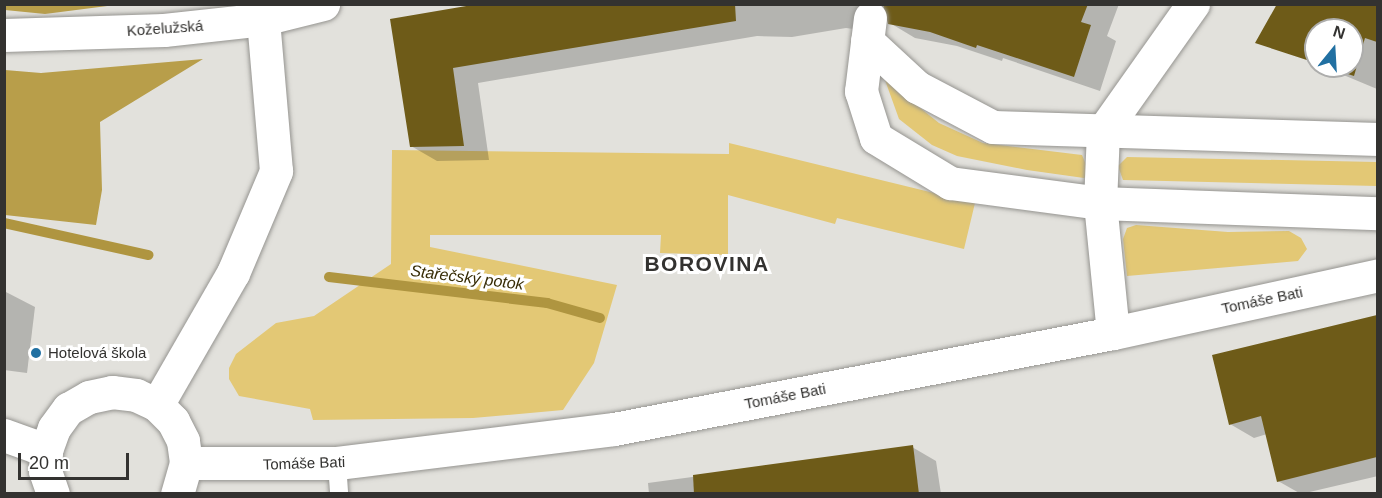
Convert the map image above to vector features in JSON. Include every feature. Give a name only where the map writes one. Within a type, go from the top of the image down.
[{"type":"street","name":"Koželužská","points":[[4,35],[164,30],[263,19],[323,4]]},
{"type":"street","points":[[1113,333],[1100,203],[1103,130],[1193,4]]},
{"type":"street","points":[[157,405],[233,273],[276,171],[263,19]]},
{"type":"street","points":[[1377,139],[993,127],[917,87],[868,30],[861,91],[876,138],[950,183],[1100,203],[1377,213]]},
{"type":"street","name":"Tomáše Bati","points":[[53,494],[45,471],[46,450],[54,428],[69,409],[89,397],[112,392],[136,395],[157,405],[173,421],[183,441],[182,478],[338,478],[614,429],[1113,333],[1377,275]]},
{"type":"street","points":[[4,435],[46,450]]},
{"type":"shaded area","points":[[4,5],[115,5],[45,14],[5,10]]},
{"type":"shaded area","points":[[203,59],[100,122],[102,190],[96,225],[5,215],[5,70],[41,73]]},
{"type":"shaded area","points":[[881,69],[894,87],[939,123],[983,143],[1082,155],[1090,174],[1084,178],[1027,170],[957,156],[932,145],[899,119]]},
{"type":"shaded area","points":[[729,143],[975,203],[964,249],[837,218],[835,224],[728,195],[728,255],[660,253],[661,235],[430,235],[430,247],[617,285],[594,363],[563,410],[473,418],[313,420],[310,409],[239,396],[229,379],[229,368],[236,354],[276,323],[314,316],[391,264],[392,150],[729,154]]},
{"type":"shaded area","points":[[1127,157],[1377,162],[1377,186],[1123,180],[1118,166]]},
{"type":"shaded area","points":[[1136,225],[1228,232],[1289,231],[1301,238],[1307,249],[1298,261],[1127,276],[1123,239],[1127,228]]},
{"type":"building","points":[[478,4],[735,4],[736,21],[453,68],[464,146],[410,147],[390,19]]},
{"type":"building","points":[[883,4],[1088,4],[1081,22],[1091,25],[1074,77],[977,45],[976,48],[930,32],[888,24]]},
{"type":"building","points":[[1277,4],[1377,4],[1377,42],[1365,38],[1364,41],[1364,18],[1304,18],[1304,59],[1255,43]]},
{"type":"building","points":[[1377,315],[1377,457],[1277,482],[1261,416],[1229,425],[1212,355]]},
{"type":"building","points":[[913,445],[919,494],[694,494],[693,475]]},
{"type":"waterway","name":"Stařečský potok","points":[[4,223],[148,255]]},
{"type":"waterway","name":"Stařečský potok","points":[[329,277],[547,303],[600,318]]},
{"type":"place","name":"Hotelová škola","points":[[36,353]]},
{"type":"district","name":"BOROVINA","points":[[707,264]]}]
